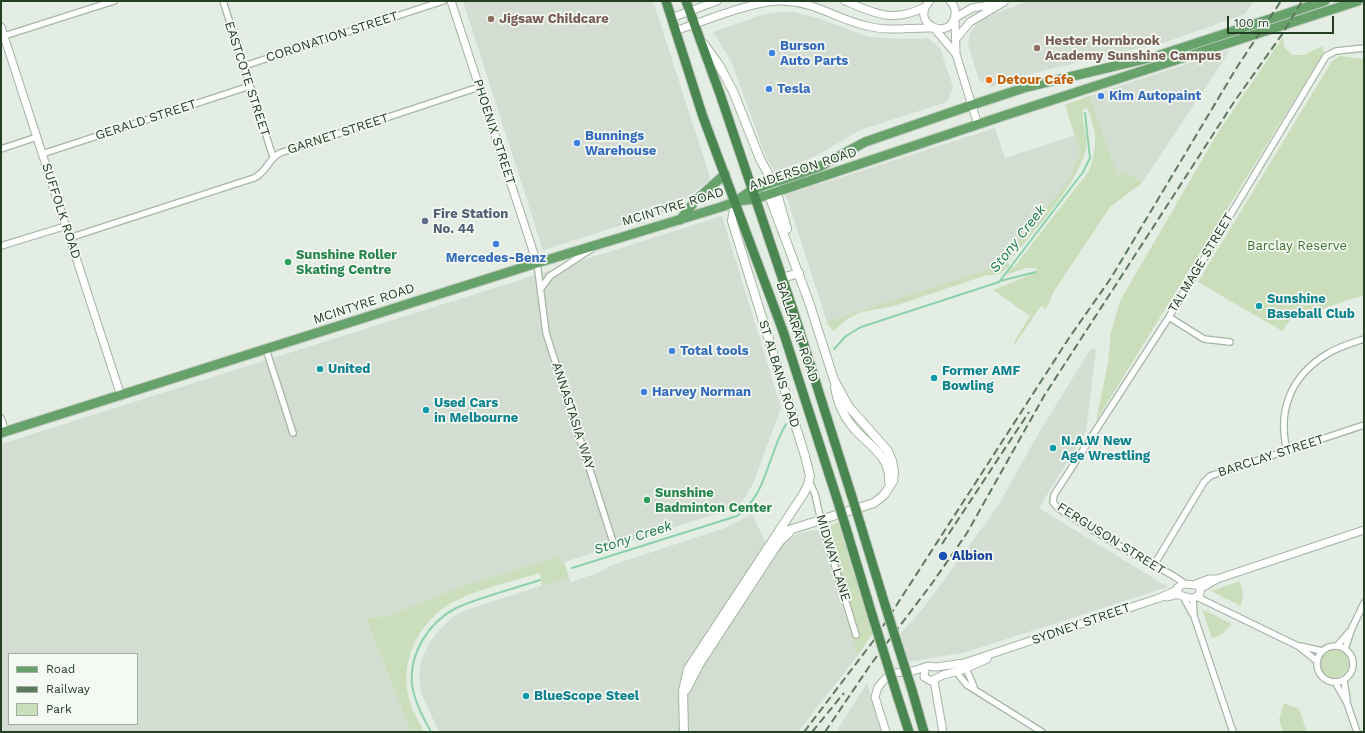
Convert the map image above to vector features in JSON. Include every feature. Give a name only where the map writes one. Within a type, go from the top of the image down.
[{"type":"highway","name":"BALLARAT ROAD","points":[[666,1],[703,117],[790,351],[909,732]]},
{"type":"highway","name":"BALLARAT ROAD","points":[[686,1],[720,94],[782,278],[860,522],[924,732]]},
{"type":"main road","name":"ANDERSON ROAD","points":[[771,189],[876,138],[972,105],[1027,87],[1157,56],[1325,1]]},
{"type":"main road","name":"ANDERSON ROAD","points":[[735,202],[771,189],[978,125],[1358,1]]},
{"type":"main road","points":[[698,37],[729,84],[760,159],[834,380],[848,411],[891,458],[894,477],[886,493],[874,503],[786,531],[774,538]]},
{"type":"main road","points":[[680,220],[694,201],[725,174]]},
{"type":"main road","name":"MCINTYRE ROAD","points":[[3,433],[537,263],[735,202]]},
{"type":"main road","name":"ST ALBANS ROAD","points":[[735,202],[732,221],[807,462],[810,473],[809,481]]},
{"type":"main road","points":[[782,278],[799,273]]},
{"type":"main road","points":[[684,732],[683,698],[685,677],[746,585],[809,481]]},
{"type":"main road","points":[[746,585],[777,544],[798,528]]},
{"type":"street","points":[[4,42],[101,3],[114,1]]},
{"type":"street","name":"EASTCOTE STREET","points":[[223,1],[273,157]]},
{"type":"street","name":"CORONATION STREET","points":[[244,66],[443,1]]},
{"type":"street","name":"PHOENIX STREET","points":[[451,1],[537,263]]},
{"type":"street","points":[[671,18],[708,2],[717,1]]},
{"type":"street","points":[[845,1],[874,12],[893,15],[907,15],[927,4]]},
{"type":"street","points":[[950,1],[955,9],[956,54],[978,125]]},
{"type":"street","points":[[675,31],[762,3],[788,2],[817,7],[873,28],[893,30],[946,28],[955,18],[974,7],[1007,2]]},
{"type":"street","points":[[956,39],[970,22],[1007,2]]},
{"type":"street","points":[[927,4],[925,18],[927,23],[934,28],[956,54]]},
{"type":"street","name":"SUFFOLK ROAD","points":[[1,27],[4,42],[37,137],[121,396]]},
{"type":"street","name":"TALMAGE STREET","points":[[1053,502],[1056,491],[1169,317],[1326,56],[1336,51],[1364,48]]},
{"type":"street","name":"GERALD STREET","points":[[42,154],[250,86]]},
{"type":"street","name":"GARNET STREET","points":[[69,238],[254,178],[265,170],[273,157],[288,150],[479,87]]},
{"type":"street","points":[[1,148],[37,137]]},
{"type":"street","points":[[1,246],[66,226]]},
{"type":"street","points":[[541,288],[550,276],[602,243]]},
{"type":"street","name":"ANNASTASIA WAY","points":[[537,263],[546,333],[613,542]]},
{"type":"street","points":[[1169,317],[1204,340],[1230,342]]},
{"type":"street","points":[[1287,451],[1283,427],[1284,414],[1290,391],[1307,368],[1328,353],[1364,339]]},
{"type":"street","points":[[266,349],[293,433]]},
{"type":"street","points":[[1,418],[3,433]]},
{"type":"street","name":"BARCLAY STREET","points":[[1154,566],[1204,482],[1210,476],[1364,425]]},
{"type":"street","name":"MIDWAY LANE","points":[[809,481],[815,494],[821,521],[856,634]]},
{"type":"street","name":"FERGUSON STREET","points":[[1053,502],[1058,508],[1185,584]]},
{"type":"street","points":[[1185,584],[1193,585],[1203,580],[1217,579],[1364,530]]},
{"type":"street","name":"FERGUSON STREET","points":[[1170,575],[1194,616]]},
{"type":"street","points":[[1217,579],[1198,594],[1194,616],[1233,732]]},
{"type":"street","name":"SYDNEY STREET","points":[[1179,592],[1185,584]]},
{"type":"street","points":[[1193,585],[1198,594],[1215,605],[1298,646],[1317,661]]},
{"type":"street","name":"SYDNEY STREET","points":[[936,679],[956,672],[965,666],[1003,651],[1159,598],[1179,592],[1198,594]]},
{"type":"street","points":[[1345,649],[1352,628],[1364,603]]},
{"type":"street","points":[[1338,646],[1352,628]]},
{"type":"street","points":[[1298,646],[1322,651]]},
{"type":"street","points":[[1338,646],[1345,649],[1350,654],[1353,664],[1351,672],[1344,680],[1335,682],[1322,677],[1317,668],[1317,661],[1322,651],[1328,647],[1338,646]]},
{"type":"street","points":[[886,732],[876,704],[878,687],[885,679],[894,673],[925,668],[930,665],[936,667],[938,670],[936,679],[943,732]]},
{"type":"street","points":[[965,666],[975,689]]},
{"type":"street","name":"SYDNEY STREET","points":[[936,667],[965,666]]},
{"type":"street","points":[[925,668],[923,672],[925,678],[936,679]]},
{"type":"street","points":[[956,672],[967,684],[1042,732]]},
{"type":"street","points":[[1344,680],[1347,703]]},
{"type":"street","points":[[1335,682],[1347,703],[1358,732]]},
{"type":"shaded area","points":[[463,1],[653,1],[710,177],[708,181],[673,209],[543,250]]},
{"type":"shaded area","points":[[1027,1],[1254,1],[1245,14],[1166,42],[1042,71],[992,87],[979,80],[968,44],[970,33],[979,20]]},
{"type":"shaded area","points":[[777,12],[793,12],[821,19],[868,37],[905,39],[928,38],[940,48],[953,87],[947,102],[860,130],[816,156],[775,172],[766,157],[731,61],[713,32],[761,15]]},
{"type":"shaded area","points":[[1230,50],[1142,183],[1124,171],[1119,178],[1089,96]]},
{"type":"shaded area","points":[[995,128],[1005,158],[1075,135],[1080,152],[1069,182],[997,266],[827,322],[786,195]]},
{"type":"shaded area","points":[[722,216],[781,408],[753,484],[744,499],[736,506],[726,511],[561,563],[559,556],[460,587],[387,616],[366,618],[411,732],[1,732],[1,444]]},
{"type":"shaded area","points":[[1091,348],[1096,349],[1086,431],[1039,508],[1168,587],[963,653],[906,662],[901,633],[925,606],[998,506],[1037,436]]},
{"type":"shaded area","points":[[752,514],[773,558],[785,542],[797,534],[813,530],[819,531],[858,655],[798,732],[439,732],[421,693],[419,679],[420,664],[429,643],[440,629],[454,616],[466,610],[569,577],[571,582],[600,572],[609,566],[725,528]]},
{"type":"shaded area","points":[[867,683],[882,732],[836,732]]},
{"type":"green space","points":[[1283,37],[1284,47],[1292,55],[1303,55],[1322,46],[1324,52],[1096,421],[1108,363],[1111,332],[1120,301],[1217,134]]},
{"type":"green space","name":"Barclay Reserve","points":[[1340,56],[1364,59],[1364,295],[1291,319],[1282,331],[1198,282],[1332,61]]},
{"type":"green space","points":[[1089,96],[1119,178],[1124,171],[1142,183],[1110,207],[1054,291],[1046,309],[1041,306],[1015,344],[1014,342],[1030,316],[993,290],[1037,272],[1036,268],[1026,268],[1005,275],[1012,266],[1014,267],[1089,171],[1094,154],[1095,139],[1093,124],[1087,108],[1083,110],[1083,120],[1087,144],[1081,164],[1064,194],[1008,263],[1010,265],[1005,270],[994,275],[987,275],[894,306],[861,312],[849,318],[833,331],[826,322],[997,266],[1069,181],[1080,152],[1065,105]]},
{"type":"green space","points":[[838,522],[873,633],[858,655],[852,637],[859,632],[828,531],[832,525]]},
{"type":"green space","points":[[559,556],[561,563],[564,562],[569,577],[542,586],[540,573],[465,596],[445,607],[425,626],[412,649],[408,662],[407,675],[407,688],[410,702],[424,732],[411,732],[366,618],[387,616],[460,587]]},
{"type":"green space","points":[[1240,581],[1243,594],[1241,606],[1211,591]]},
{"type":"green space","points":[[1202,609],[1232,624],[1222,634],[1212,638]]},
{"type":"green space","points":[[1334,648],[1345,652],[1349,663],[1345,674],[1334,678],[1323,674],[1319,663],[1323,652]]},
{"type":"green space","points":[[1284,703],[1299,709],[1307,732],[1283,732],[1279,720]]},
{"type":"waterway","name":"Stony Creek","points":[[834,349],[846,336],[861,327],[999,282],[1083,172],[1090,158],[1085,113]]},
{"type":"waterway","points":[[1000,281],[1036,272]]},
{"type":"waterway","name":"Stony Creek","points":[[572,568],[737,516],[747,507],[761,486],[775,448],[786,424]]},
{"type":"waterway","name":"Stony Creek","points":[[431,732],[417,703],[412,684],[412,672],[417,650],[429,630],[437,621],[456,608],[540,580]]},
{"type":"railway","points":[[804,732],[874,640],[1069,338],[1111,278],[1237,67],[1281,1]]},
{"type":"railway","points":[[825,732],[871,664],[933,582],[967,533],[1044,396],[1234,102],[1283,33],[1302,1]]},
{"type":"railway","points":[[942,544],[1029,412]]},
{"type":"railway","points":[[812,732],[844,693]]},
{"type":"place","name":"Jigsaw Childcare","points":[[491,19]]},
{"type":"place","name":"Hester Hornbrook Academy Sunshine Campus","points":[[1037,48]]},
{"type":"place","name":"Burson Auto Parts","points":[[772,53]]},
{"type":"place","name":"Detour Cafe","points":[[989,80]]},
{"type":"place","name":"Tesla","points":[[769,89]]},
{"type":"place","name":"Kim Autopaint","points":[[1101,96]]},
{"type":"place","name":"Bunnings Warehouse","points":[[577,143]]},
{"type":"place","name":"Fire Station No. 44","points":[[425,221]]},
{"type":"place","name":"Mercedes-Benz","points":[[496,244]]},
{"type":"place","name":"Sunshine Roller Skating Centre","points":[[288,262]]},
{"type":"place","name":"Sunshine Baseball Club","points":[[1259,306]]},
{"type":"place","name":"Total tools","points":[[672,351]]},
{"type":"place","name":"United","points":[[320,369]]},
{"type":"place","name":"Former AMF Bowling","points":[[934,378]]},
{"type":"place","name":"Harvey Norman","points":[[644,392]]},
{"type":"place","name":"Used Cars in Melbourne","points":[[426,410]]},
{"type":"place","name":"N.A.W New Age Wrestling","points":[[1053,448]]},
{"type":"place","name":"Sunshine Badminton Center","points":[[647,500]]},
{"type":"place","name":"Albion","points":[[943,556]]},
{"type":"place","name":"BlueScope Steel","points":[[526,696]]}]
